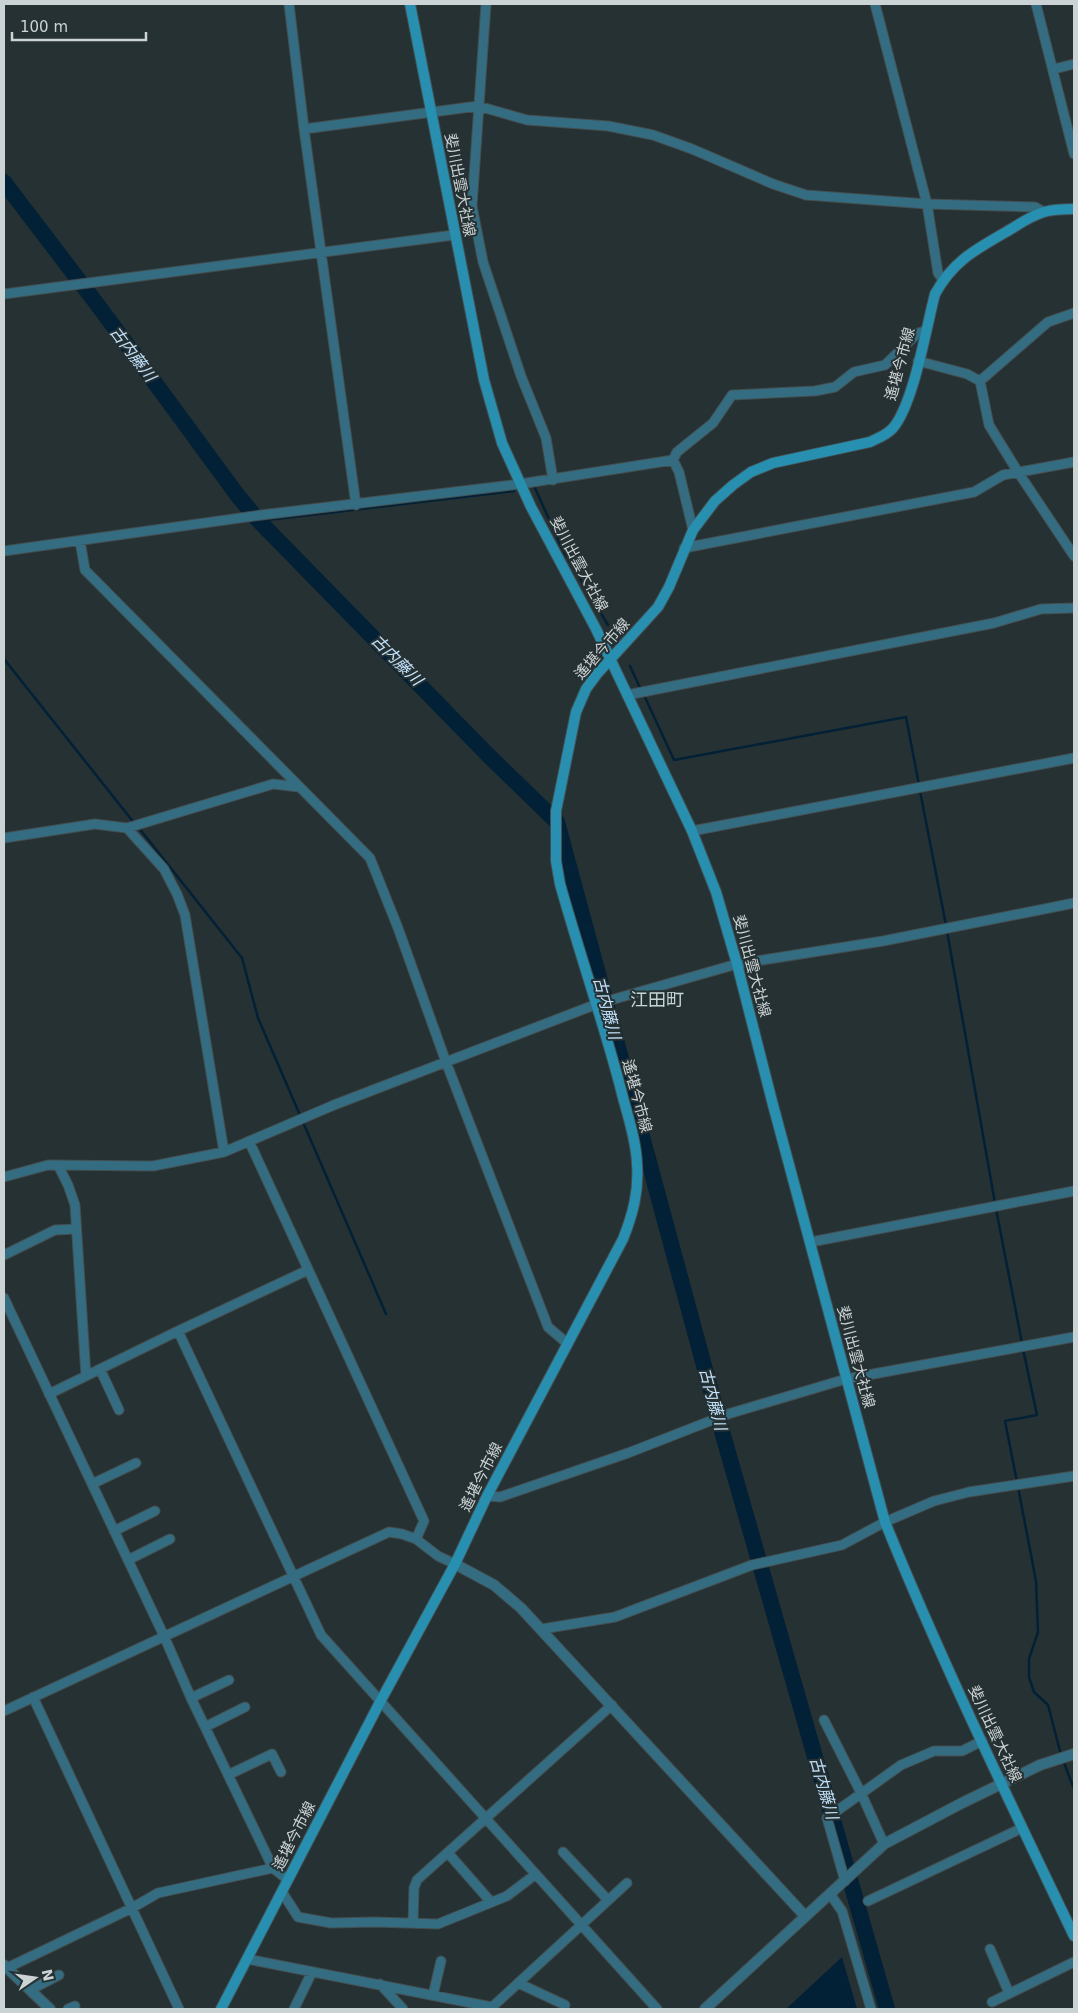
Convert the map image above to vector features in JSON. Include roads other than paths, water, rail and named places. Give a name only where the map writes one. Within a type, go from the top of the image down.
[{"type":"main road","name":"斐川出雲大社線","points":[[410,4],[484,380],[502,443],[520,484],[610,658],[692,831],[716,892],[737,964],[885,1522],[908,1579],[1022,1828],[1074,1936]]},
{"type":"main road","name":"遙堪今市線","points":[[222,2009],[380,1702],[455,1564],[487,1496],[623,1238],[633,1213],[637,1190],[637,1163],[634,1140],[597,1004],[560,884],[555,835],[556,811],[576,712],[586,689],[610,658],[658,607],[669,588],[693,530],[715,501],[751,472],[780,462],[850,448],[882,437],[893,428],[905,406],[935,294],[943,280],[968,254],[1031,217],[1044,212],[1074,209]]},
{"type":"street","points":[[289,4],[304,128],[356,505]]},
{"type":"street","points":[[486,4],[472,206],[483,262],[512,348],[546,438],[553,480]]},
{"type":"street","points":[[875,4],[927,204],[938,273],[943,280]]},
{"type":"street","points":[[1036,4],[1074,154]]},
{"type":"street","points":[[1054,69],[1074,64]]},
{"type":"street","points":[[304,128],[478,106],[527,120],[608,126],[653,135],[692,149],[773,184],[806,195],[927,204],[1035,207],[1044,212]]},
{"type":"street","points":[[4,294],[454,235]]},
{"type":"street","points":[[980,381],[1048,322],[1074,313]]},
{"type":"street","points":[[673,460],[677,452],[713,423],[732,395],[835,387],[854,372],[885,365],[918,333],[925,331]]},
{"type":"street","points":[[918,361],[967,374],[980,381]]},
{"type":"street","points":[[980,381],[989,425],[1074,556]]},
{"type":"street","points":[[4,551],[230,519],[553,480],[673,460]]},
{"type":"street","points":[[673,460],[679,472],[693,530]]},
{"type":"street","points":[[684,548],[974,492],[1003,475],[1074,462]]},
{"type":"street","points":[[80,541],[85,570],[370,858],[548,1327],[568,1344]]},
{"type":"street","points":[[627,695],[994,623],[1041,609],[1074,608]]},
{"type":"street","points":[[692,831],[1074,758]]},
{"type":"street","points":[[4,838],[95,824],[127,828],[273,784],[299,787]]},
{"type":"street","points":[[127,828],[164,869],[185,915],[224,1152]]},
{"type":"street","points":[[4,1177],[48,1165],[153,1166],[224,1152],[334,1105],[597,1004],[737,964],[883,941],[1074,903]]},
{"type":"street","points":[[249,1141],[424,1521],[416,1539]]},
{"type":"street","points":[[58,1165],[75,1205],[86,1376]]},
{"type":"street","points":[[811,1242],[1074,1191]]},
{"type":"street","points":[[4,1255],[55,1230],[76,1229]]},
{"type":"street","points":[[49,1394],[308,1270]]},
{"type":"street","points":[[4,1298],[164,1636],[191,1698],[273,1868],[288,1880]]},
{"type":"street","points":[[178,1331],[292,1577],[321,1635],[657,2009]]},
{"type":"street","points":[[487,1496],[500,1497],[628,1452],[728,1414],[846,1379],[1074,1336]]},
{"type":"street","points":[[100,1369],[118,1410]]},
{"type":"street","points":[[92,1484],[136,1463]]},
{"type":"street","points":[[542,1629],[614,1617],[752,1565],[842,1545],[885,1522],[934,1501],[969,1492],[1074,1476]]},
{"type":"street","points":[[114,1531],[155,1511]]},
{"type":"street","points":[[4,1711],[389,1532],[402,1534],[416,1539],[438,1556],[494,1585],[521,1608],[805,1916]]},
{"type":"street","points":[[128,1560],[170,1539]]},
{"type":"street","points":[[191,1698],[229,1680]]},
{"type":"street","points":[[33,1697],[179,2009]]},
{"type":"street","points":[[413,1923],[414,1888],[417,1880],[612,1705]]},
{"type":"street","points":[[205,1727],[244,1707]]},
{"type":"street","points":[[824,1720],[884,1844]]},
{"type":"street","points":[[845,1881],[827,1818],[902,1765],[934,1750],[962,1751],[982,1741]]},
{"type":"street","points":[[228,1775],[272,1754],[281,1772]]},
{"type":"street","points":[[705,2009],[884,1844],[1040,1765],[1074,1754]]},
{"type":"street","points":[[868,1901],[1022,1828]]},
{"type":"street","points":[[563,1852],[608,1900]]},
{"type":"street","points":[[448,1853],[491,1902]]},
{"type":"street","points":[[50,2009],[5,1966],[132,1908],[158,1893],[273,1868]]},
{"type":"street","points":[[282,1892],[298,1917],[331,1923],[438,1924],[507,1896],[536,1874]]},
{"type":"street","points":[[247,1959],[380,1984],[491,2008],[627,1883]]},
{"type":"street","points":[[830,1894],[842,1911],[871,2009]]},
{"type":"street","points":[[990,1949],[1009,1993]]},
{"type":"street","points":[[434,1995],[440,1961]]},
{"type":"street","points":[[992,2002],[1074,1962]]},
{"type":"street","points":[[294,2009],[312,1972]]},
{"type":"street","points":[[30,1990],[59,1975]]},
{"type":"street","points":[[518,1983],[565,2005]]},
{"type":"street","points":[[380,1984],[403,2009]]},
{"type":"water","points":[[842,1957],[857,2009],[786,2009]]},
{"type":"waterway","name":"古内藤川","points":[[4,182],[100,308],[238,496],[259,521],[490,757],[557,822],[719,1421],[887,2009]]},
{"type":"waterway","points":[[535,488],[562,548],[608,625]]},
{"type":"waterway","points":[[259,521],[514,491]]},
{"type":"waterway","points":[[4,659],[135,824]]},
{"type":"waterway","points":[[630,666],[641,690]]},
{"type":"waterway","points":[[644,695],[674,760],[906,717],[919,785]]},
{"type":"waterway","points":[[920,791],[946,925]]},
{"type":"waterway","points":[[139,828],[242,958],[258,1018],[386,1314]]},
{"type":"waterway","points":[[947,931],[995,1203]]},
{"type":"waterway","points":[[996,1209],[1022,1343]]},
{"type":"waterway","points":[[1017,1482],[1005,1421],[1037,1415],[1023,1349]]},
{"type":"waterway","points":[[1018,1487],[1036,1581],[1038,1632],[1029,1659],[1029,1677],[1034,1692],[1048,1705],[1061,1755]]},
{"type":"waterway","points":[[1063,1760],[1074,1789]]},
{"type":"district","name":"江田町","points":[[657,999]]}]
